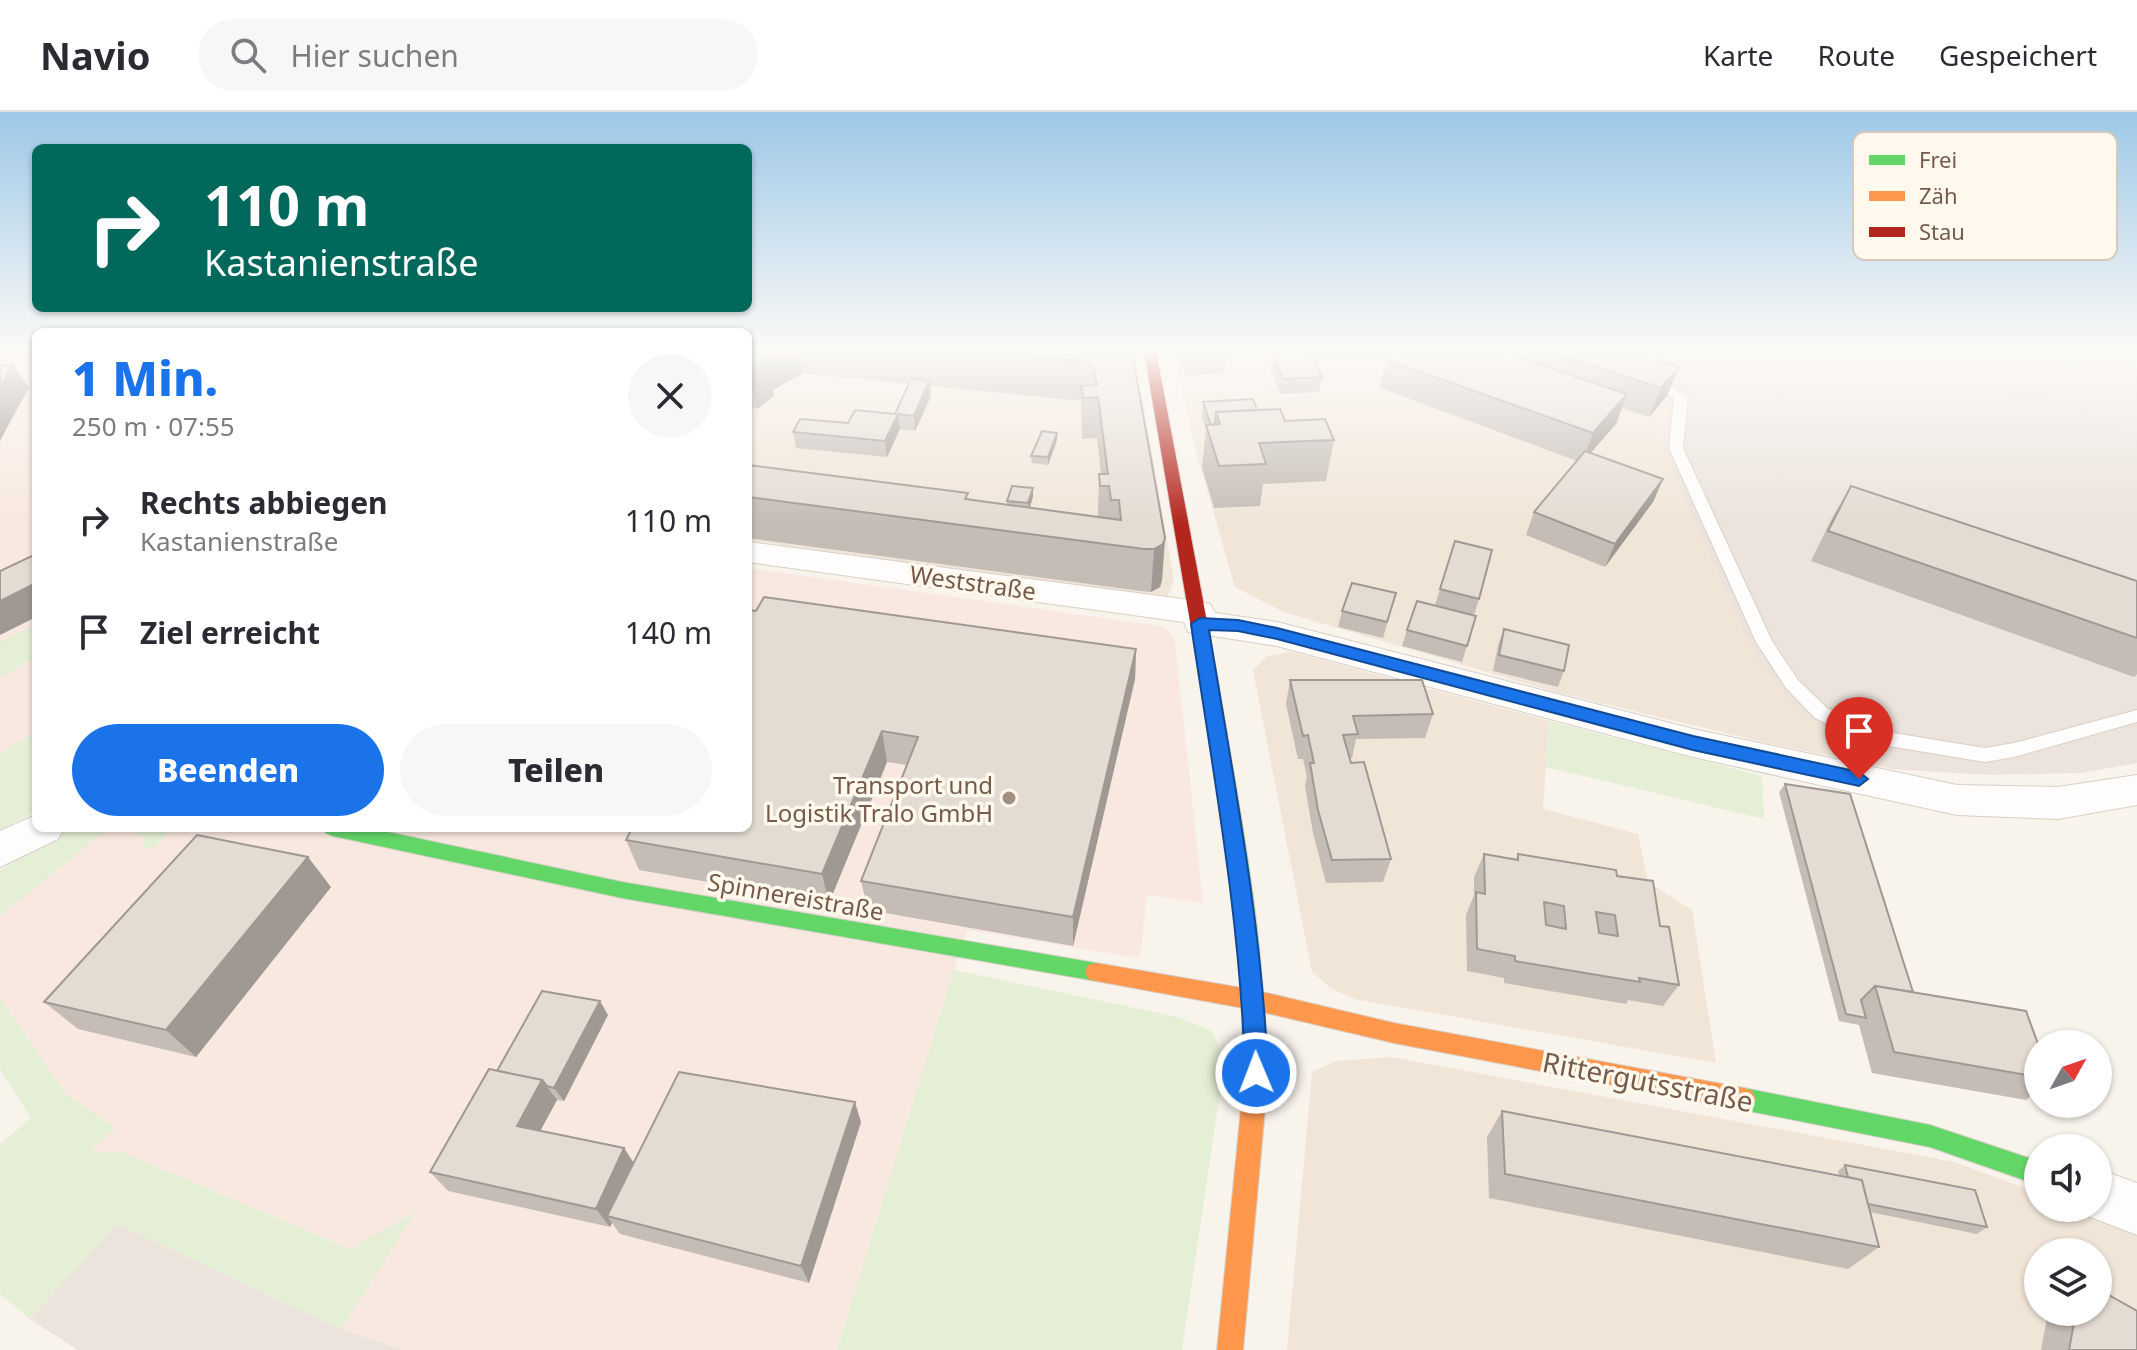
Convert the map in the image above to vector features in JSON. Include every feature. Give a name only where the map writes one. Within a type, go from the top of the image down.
[{"type":"street","points":[[1149,409],[1199,618],[1241,889],[1254,1000],[1257,1063],[1230,1350]]},
{"type":"street","name":"Weststraße","points":[[752,553],[1199,618],[1277,634],[1693,743],[1957,800],[2058,803],[2137,790]]},
{"type":"street","points":[[0,850],[36,832]]},
{"type":"street","name":"Spinnereistraße","points":[[352,832],[622,890],[1254,1000]]},
{"type":"street","name":"Rittergutsstraße","points":[[1254,1000],[1394,1033],[1930,1136],[2024,1168]]},
{"type":"street","points":[[2112,1200],[2137,1209]]},
{"type":"lane","points":[[1680,409],[1676,448],[1764,642],[1792,684],[1821,713],[1865,735],[1985,755],[2137,716]]},
{"type":"shaded area","points":[[0,409],[32,409],[32,627],[0,642]]},
{"type":"shaded area","points":[[752,409],[1145,409],[1174,580],[1166,600],[752,541]]},
{"type":"shaded area","points":[[1186,409],[1669,409],[1662,446],[1854,742],[1892,769],[1767,743],[1551,691],[1284,612],[1235,587]]},
{"type":"shaded area","points":[[1669,409],[2137,409],[2137,763],[2081,773],[1987,775],[1892,769],[1854,742],[1803,716],[1762,664],[1744,632],[1662,446]]},
{"type":"shaded area","points":[[752,569],[1167,629],[1175,641],[1203,903],[1147,895],[1140,958],[967,930],[837,1350],[403,1350],[341,1329],[415,1213],[351,1249],[122,1152],[88,1151],[115,1127],[66,1094],[0,998],[0,916],[104,832],[134,832],[145,837],[142,848],[155,848],[168,832],[752,832]]},
{"type":"shaded area","points":[[1292,652],[1549,721],[1543,809],[1638,834],[1648,882],[1692,910],[1716,1063],[1354,999],[1331,988],[1312,972],[1253,670],[1267,656]]},
{"type":"shaded area","points":[[32,659],[32,813],[0,831],[0,678]]},
{"type":"shaded area","points":[[1392,1057],[1954,1162],[2024,1188],[2024,1222],[2110,1222],[2137,1233],[2137,1350],[1287,1350],[1312,1072],[1336,1061]]},
{"type":"shaded area","points":[[117,1224],[341,1329],[403,1350],[78,1350],[30,1319]]},
{"type":"green space","points":[[32,627],[32,659],[0,678],[0,642]]},
{"type":"green space","points":[[1549,721],[1762,776],[1764,819],[1546,767]]},
{"type":"green space","points":[[32,734],[32,813],[0,831],[0,753]]},
{"type":"green space","points":[[63,832],[104,832],[0,916],[0,870]]},
{"type":"green space","points":[[134,832],[168,832],[155,848],[142,849],[145,837]]},
{"type":"green space","points":[[954,970],[1173,1016],[1211,1030],[1225,1058],[1182,1350],[837,1350]]},
{"type":"green space","points":[[0,998],[66,1094],[116,1128],[89,1151],[122,1152],[350,1249],[416,1212],[341,1329],[117,1224],[30,1319],[0,1294],[0,1144],[31,1118],[0,1069]]},
{"type":"building","points":[[897,409],[917,409],[914,416],[898,414],[885,441],[793,432],[800,419],[848,423],[855,410],[895,414]]},
{"type":"building","points":[[1100,409],[1142,409],[1165,538],[1163,544],[1154,549],[1144,549],[752,498],[752,466],[968,493],[965,499],[1121,520],[1119,500],[1111,500],[1109,486],[1100,486],[1099,474],[1108,474]]},
{"type":"building","points":[[1205,409],[1257,410],[1216,412],[1215,425],[1211,425]]},
{"type":"building","points":[[1280,409],[1285,421],[1325,419],[1334,440],[1259,443],[1266,464],[1219,466],[1206,425],[1220,424],[1216,412]]},
{"type":"building","points":[[1525,409],[1614,409],[1593,433]]},
{"type":"building","points":[[1042,431],[1057,433],[1048,457],[1031,456]]},
{"type":"building","points":[[1585,451],[1663,479],[1615,544],[1534,512]]},
{"type":"building","points":[[1012,486],[1033,488],[1028,503],[1007,501]]},
{"type":"building","points":[[1851,486],[2137,581],[2137,638],[1828,531]]},
{"type":"building","points":[[1455,541],[1492,550],[1479,599],[1440,589]]},
{"type":"building","points":[[32,556],[32,585],[0,601],[0,571]]},
{"type":"building","points":[[1352,583],[1396,593],[1387,622],[1342,611]]},
{"type":"building","name":"Transport und Logistik Tralo GmbH","points":[[764,597],[1136,649],[1073,917],[861,881],[918,737],[882,731],[822,874],[626,840],[630,832],[752,832],[752,610],[756,611]]},
{"type":"building","points":[[1417,601],[1476,616],[1467,646],[1407,630]]},
{"type":"building","points":[[1504,629],[1569,645],[1564,671],[1499,655]]},
{"type":"building","points":[[1290,680],[1422,680],[1433,714],[1353,716],[1358,734],[1343,735],[1351,763],[1364,762],[1391,859],[1332,860],[1318,810],[1308,735],[1303,736]]},
{"type":"building","points":[[1785,784],[1850,794],[1913,992],[1875,986],[1861,1000],[1866,1018],[1846,1014]]},
{"type":"building","points":[[197,835],[308,857],[166,1030],[44,1002]]},
{"type":"building","points":[[1484,854],[1518,860],[1518,854],[1616,870],[1617,876],[1653,881],[1660,926],[1669,927],[1679,985],[1639,978],[1640,982],[1515,961],[1515,956],[1477,949],[1476,892],[1485,894]],"holes":[[[1544,902],[1564,906],[1566,929],[1546,925]],[[1596,912],[1615,915],[1618,936],[1599,933]]]},
{"type":"building","points":[[1875,986],[2026,1011],[2033,1030],[2024,1030],[2024,1075],[1894,1052]]},
{"type":"building","points":[[542,991],[600,1001],[554,1088],[542,1080],[497,1071]]},
{"type":"building","points":[[489,1069],[542,1080],[517,1126],[624,1148],[596,1209],[430,1172]]},
{"type":"building","points":[[679,1072],[855,1102],[801,1266],[607,1216]]},
{"type":"building","points":[[1502,1111],[1862,1180],[1879,1247],[1505,1174]]},
{"type":"building","points":[[1845,1165],[1975,1190],[1987,1227],[1868,1204],[1862,1180],[1848,1177]]},
{"type":"building","points":[[2112,1297],[2137,1311],[2137,1350],[2069,1350],[2073,1326],[2112,1326]]},
{"type":"railway","points":[[2074,409],[2137,426]]},
{"type":"traffic: fast","points":[[1208,675],[1250,947],[1256,1056],[1253,1109]]},
{"type":"traffic: fast","points":[[352,832],[622,890],[1096,972]]},
{"type":"traffic: fast","points":[[1744,1099],[1930,1136],[2024,1168]]},
{"type":"traffic: slow","points":[[1096,972],[1254,1000],[1394,1033],[1744,1099]]},
{"type":"traffic: slow","points":[[1230,1350],[1253,1109]]},
{"type":"traffic: jam","points":[[1160,409],[1208,675]]},
{"type":"place","name":"Transport und Logistik Tralo GmbH","points":[[1009,798]]},
{"type":"route","points":[[1256,1073],[1254,1000],[1247,933],[1200,624],[1238,626],[1277,634],[1693,743],[1859,779]]}]
